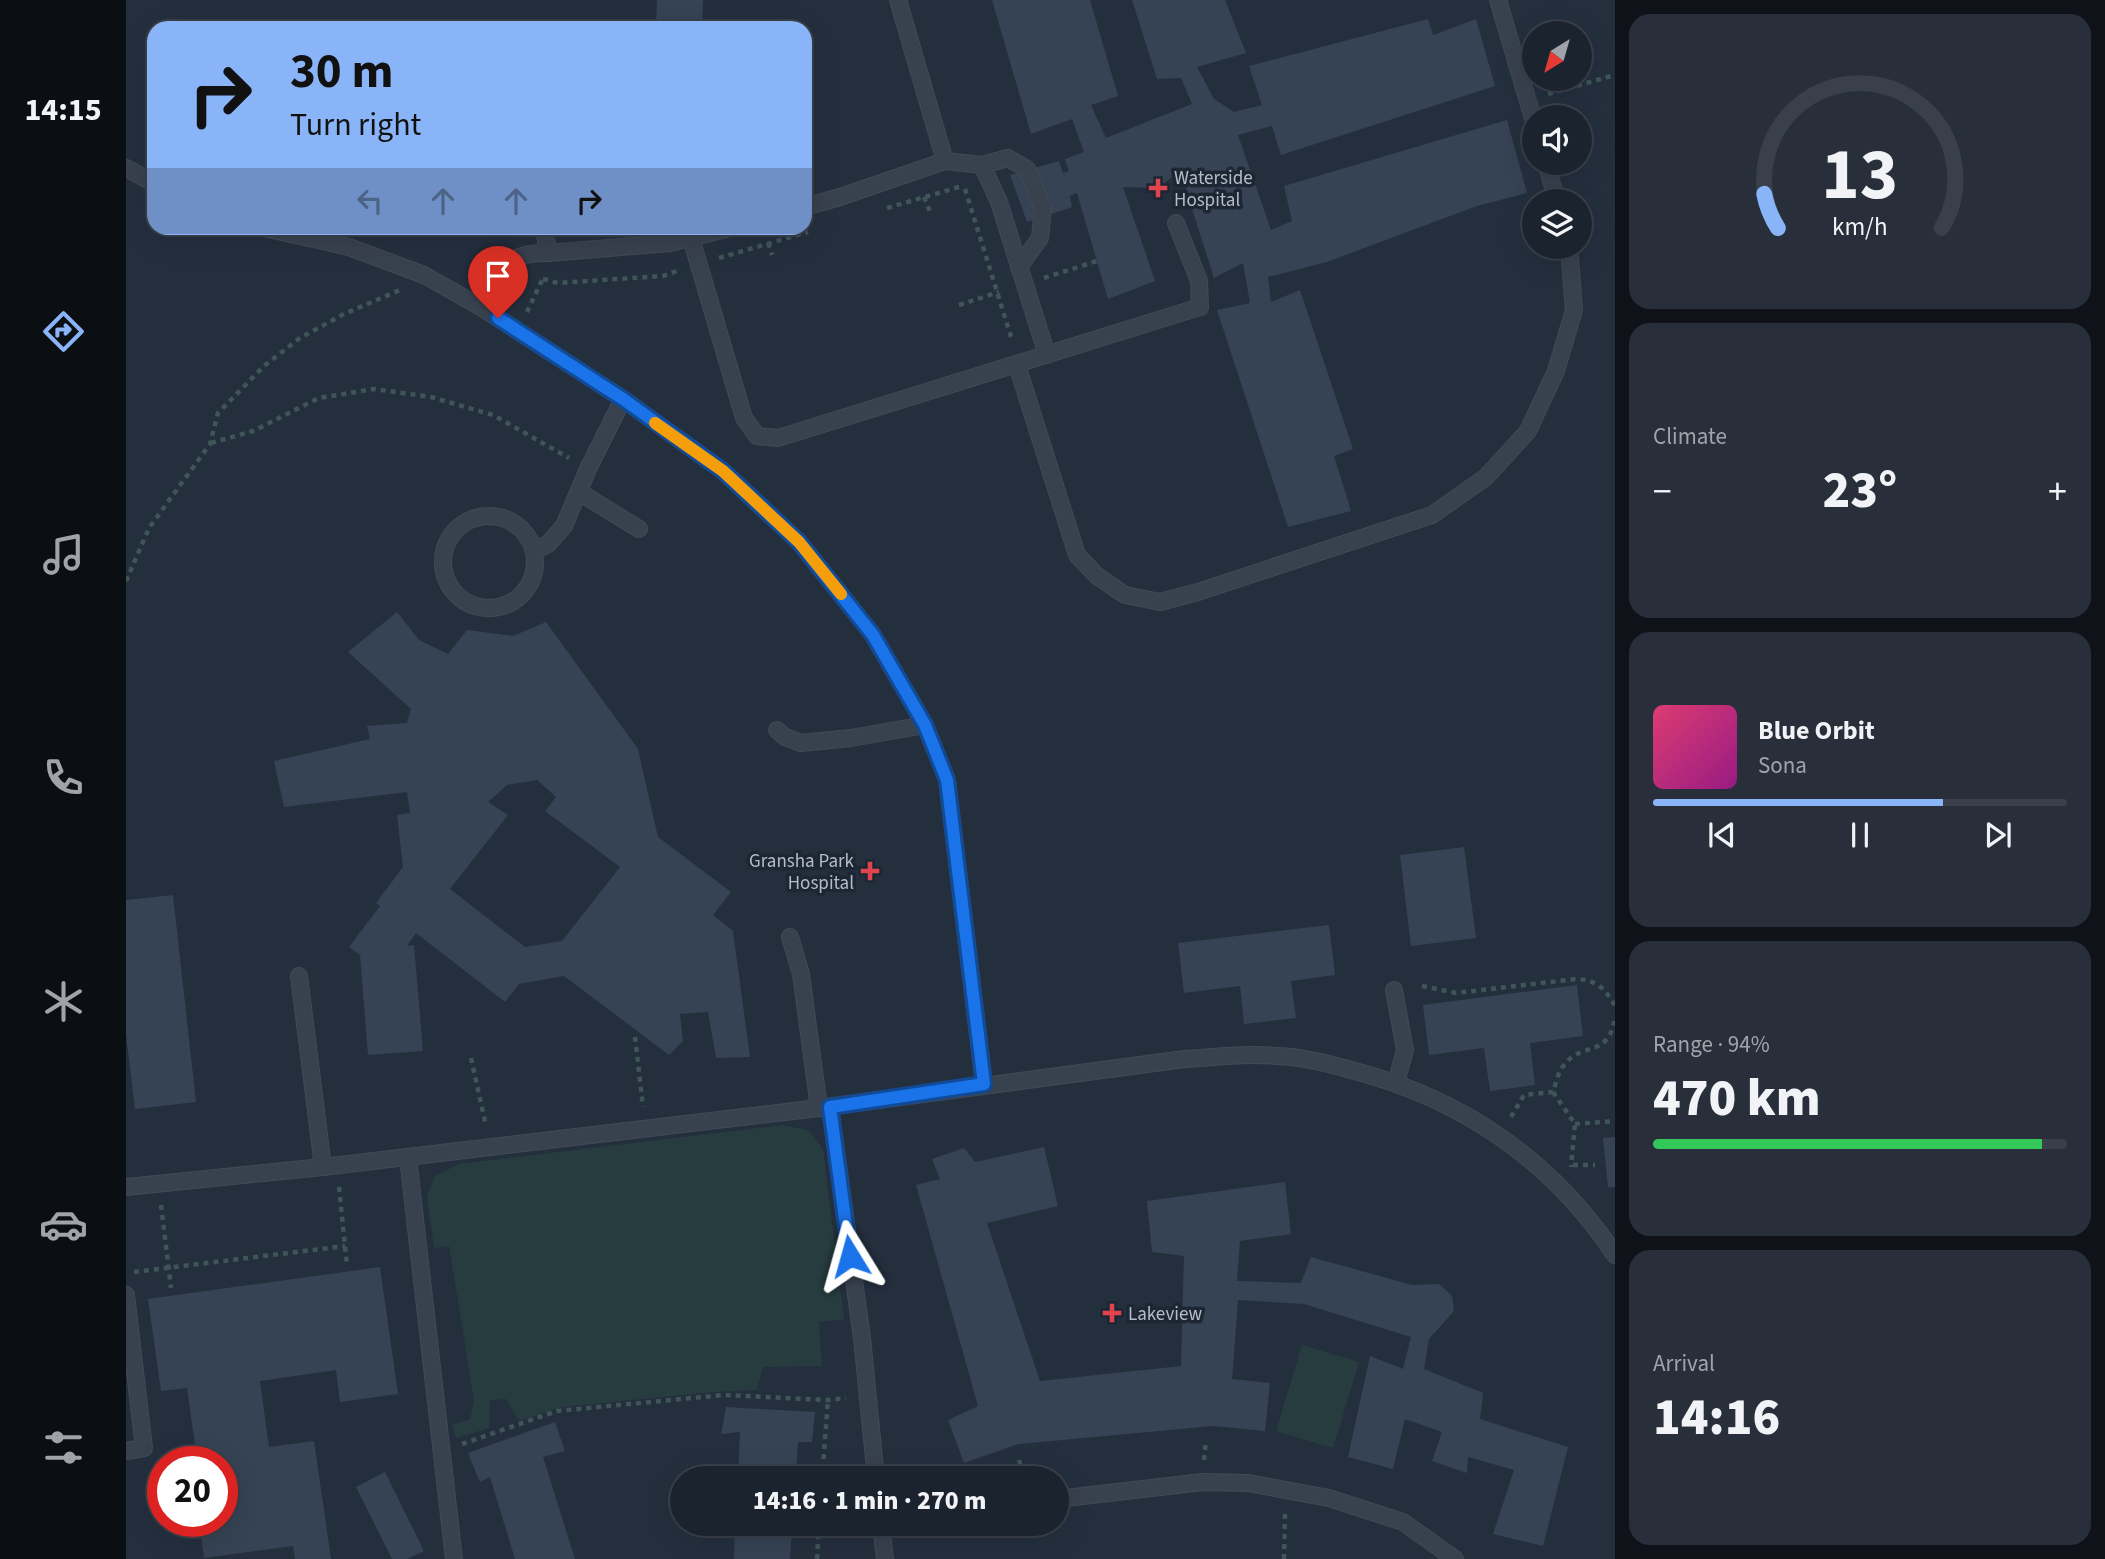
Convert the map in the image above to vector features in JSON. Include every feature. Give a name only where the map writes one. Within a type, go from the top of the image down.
[{"type":"lane","points":[[898,0],[945,161]]},
{"type":"lane","points":[[1498,0],[1529,105]]},
{"type":"lane","points":[[812,205],[945,161],[982,164],[1008,158],[1027,169],[1043,208],[1040,238],[1020,267]]},
{"type":"lane","points":[[982,164],[999,202],[1047,355]]},
{"type":"lane","points":[[126,168],[147,179]]},
{"type":"lane","points":[[691,238],[744,418],[757,436],[778,439],[1200,307],[1199,281],[1176,223]]},
{"type":"lane","points":[[295,235],[349,247],[424,275],[479,306],[623,399],[723,471],[799,542],[873,635],[925,725],[947,780],[984,1084]]},
{"type":"lane","points":[[545,235],[548,253]]},
{"type":"lane","points":[[479,306],[510,260],[528,253],[670,243],[703,235]]},
{"type":"lane","points":[[1017,365],[1077,555],[1097,576],[1125,595],[1160,602],[1198,593],[1432,515],[1486,477],[1528,431],[1556,371],[1574,310],[1570,259]]},
{"type":"lane","points":[[534,551],[548,544],[564,526],[588,469],[623,399]]},
{"type":"lane","points":[[579,492],[639,529]]},
{"type":"lane","points":[[490,516],[505,519],[518,526],[528,537],[534,551],[535,567],[531,582],[523,595],[510,604],[495,609],[465,603],[453,593],[446,580],[444,550],[450,536],[461,525],[474,518],[490,516]]},
{"type":"lane","points":[[777,730],[785,737],[801,743],[851,738],[925,725]]},
{"type":"lane","points":[[790,937],[801,975],[824,1108],[868,1397],[875,1466]]},
{"type":"lane","points":[[299,976],[330,1167]]},
{"type":"lane","points":[[1394,990],[1405,1050],[1396,1083]]},
{"type":"lane","points":[[126,1187],[330,1167],[824,1108],[984,1084],[1177,1060],[1233,1055],[1279,1056],[1317,1061],[1396,1083],[1445,1102],[1499,1135],[1557,1184],[1615,1255]]},
{"type":"lane","points":[[408,1158],[454,1559]]},
{"type":"lane","points":[[126,1294],[144,1448],[126,1451]]},
{"type":"lane","points":[[1069,1498],[1203,1482],[1248,1483],[1329,1498],[1403,1522],[1455,1559]]},
{"type":"lane","points":[[882,1536],[885,1559]]},
{"type":"path","points":[[1527,100],[1615,75]]},
{"type":"path","points":[[886,209],[964,186],[1012,340]]},
{"type":"path","points":[[924,197],[930,212]]},
{"type":"path","points":[[812,231],[821,228]]},
{"type":"path","points":[[543,279],[558,283],[663,276],[796,235]]},
{"type":"path","points":[[768,243],[772,256]]},
{"type":"path","points":[[126,581],[149,528],[210,444],[218,413],[264,366],[300,338],[344,314],[398,291],[424,275]]},
{"type":"path","points":[[958,305],[997,293]]},
{"type":"path","points":[[210,444],[253,431],[318,397],[374,389],[430,397],[493,415],[588,469]]},
{"type":"path","points":[[1422,986],[1456,993],[1576,979],[1591,980],[1607,991],[1615,1006]]},
{"type":"path","points":[[1553,1092],[1564,1064],[1581,1053],[1603,1045],[1613,1028],[1615,1017]]},
{"type":"path","points":[[635,1037],[646,1129]]},
{"type":"path","points":[[471,1058],[491,1148]]},
{"type":"path","points":[[1553,1092],[1575,1124],[1573,1165],[1557,1184]]},
{"type":"path","points":[[1499,1135],[1524,1095],[1553,1092]]},
{"type":"path","points":[[1575,1124],[1615,1121]]},
{"type":"path","points":[[1573,1165],[1595,1165]]},
{"type":"path","points":[[330,1167],[347,1266]]},
{"type":"path","points":[[159,1184],[171,1288]]},
{"type":"path","points":[[126,1273],[345,1247]]},
{"type":"path","points":[[441,1451],[557,1411],[723,1395],[828,1400],[868,1397]]},
{"type":"path","points":[[823,1466],[828,1400]]},
{"type":"path","points":[[1019,1460],[1021,1466]]},
{"type":"path","points":[[1284,1559],[1287,1490]]},
{"type":"path","points":[[817,1559],[819,1536]]},
{"type":"green space","points":[[782,1125],[808,1130],[823,1149],[844,1319],[819,1322],[822,1366],[763,1367],[757,1390],[561,1407],[519,1421],[506,1399],[490,1400],[489,1428],[456,1438],[452,1425],[470,1419],[474,1400],[449,1246],[434,1248],[427,1196],[435,1176],[459,1164]]},
{"type":"green space","points":[[1302,1345],[1359,1362],[1333,1448],[1276,1431]]},
{"type":"building","points":[[657,0],[703,0],[702,21],[656,21]]},
{"type":"building","points":[[992,0],[1090,0],[1118,96],[1091,105],[1106,138],[1192,104],[1181,78],[1157,79],[1132,0],[1225,0],[1246,53],[1197,67],[1214,99],[1234,112],[1262,105],[1249,66],[1428,19],[1433,35],[1476,19],[1495,86],[1281,155],[1272,126],[1238,135],[1271,230],[1292,221],[1284,186],[1507,120],[1526,189],[1522,189],[1522,194],[1477,206],[1327,262],[1268,277],[1271,302],[1300,290],[1353,449],[1334,456],[1351,511],[1288,527],[1217,310],[1250,303],[1243,263],[1214,278],[1180,171],[1158,188],[1123,187],[1155,281],[1108,299],[1077,193],[1070,196],[1072,207],[1027,222],[1010,175],[1059,161],[1063,173],[1069,171],[1065,159],[1084,152],[1072,119],[1031,134]]},
{"type":"building","points":[[397,612],[419,640],[448,654],[467,630],[513,636],[546,622],[638,749],[658,837],[731,892],[713,915],[733,931],[750,1057],[716,1058],[708,1012],[680,1014],[683,1041],[669,1055],[564,976],[519,984],[505,1002],[416,933],[407,946],[414,945],[423,1051],[368,1055],[360,955],[349,947],[380,906],[376,903],[403,867],[397,815],[410,813],[407,792],[284,807],[274,761],[370,739],[367,726],[407,723],[411,709],[348,652]],"holes":[[[537,780],[556,797],[545,811],[620,867],[562,941],[525,947],[450,889],[508,815],[488,802],[507,785]]]},
{"type":"building","points":[[1464,847],[1476,938],[1411,946],[1400,855]]},
{"type":"building","points":[[173,895],[196,1102],[135,1109],[126,1034],[126,900]]},
{"type":"building","points":[[1329,925],[1335,975],[1291,981],[1296,1018],[1244,1024],[1240,986],[1184,993],[1178,943]]},
{"type":"building","points":[[1577,985],[1583,1036],[1530,1043],[1535,1085],[1490,1091],[1484,1048],[1429,1055],[1423,1005]]},
{"type":"building","points":[[1615,1137],[1615,1187],[1608,1187],[1603,1138]]},
{"type":"building","points":[[1044,1147],[1058,1206],[987,1223],[1040,1381],[1181,1366],[1184,1256],[1152,1252],[1147,1201],[1285,1182],[1291,1234],[1240,1241],[1237,1281],[1301,1283],[1311,1257],[1412,1285],[1439,1284],[1452,1296],[1454,1311],[1429,1339],[1424,1369],[1483,1393],[1480,1419],[1568,1447],[1543,1546],[1493,1534],[1514,1470],[1468,1457],[1467,1473],[1432,1461],[1442,1432],[1405,1419],[1393,1469],[1348,1457],[1370,1356],[1403,1369],[1411,1337],[1304,1304],[1238,1300],[1232,1379],[1270,1383],[1265,1431],[1213,1426],[1019,1444],[964,1463],[948,1420],[978,1406],[916,1185],[940,1179],[932,1159],[964,1148],[975,1162]]},
{"type":"building","points":[[380,1267],[398,1394],[340,1402],[336,1370],[260,1381],[269,1447],[314,1441],[331,1559],[295,1559],[293,1546],[204,1558],[201,1537],[238,1537],[238,1446],[195,1446],[187,1388],[161,1391],[148,1299]]},
{"type":"building","points":[[726,1407],[815,1412],[812,1442],[798,1442],[797,1466],[739,1466],[740,1432],[721,1434]]},
{"type":"building","points":[[555,1422],[565,1451],[543,1457],[575,1559],[515,1559],[490,1477],[480,1482],[468,1453]]},
{"type":"building","points":[[385,1472],[424,1551],[407,1559],[392,1559],[356,1487]]},
{"type":"building","points":[[735,1536],[791,1536],[790,1559],[734,1559]]},
{"type":"slow traffic","points":[[655,423],[723,471],[799,542],[841,594]]},
{"type":"place","name":"Waterside Hospital","points":[[1158,188]]},
{"type":"place","name":"Gransha Park Hospital","points":[[870,871]]},
{"type":"place","name":"Lakeview","points":[[1112,1313]]},
{"type":"route","points":[[498,318],[623,399],[723,471],[799,542],[873,635],[925,725],[947,780],[984,1084],[830,1107],[850,1256]]}]
